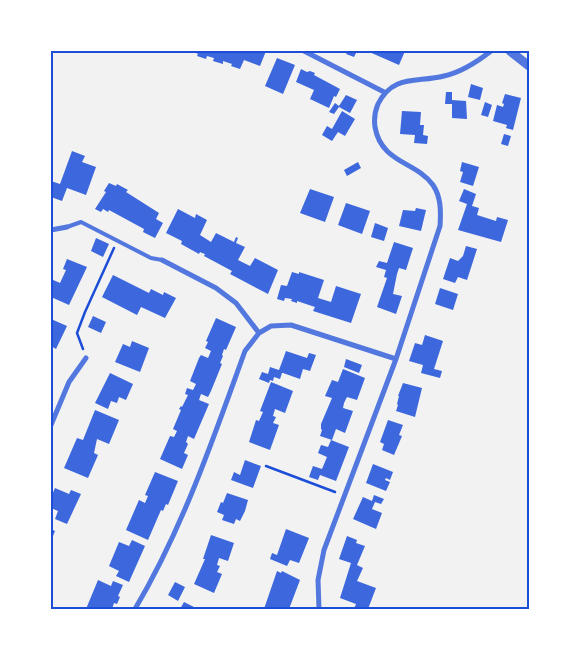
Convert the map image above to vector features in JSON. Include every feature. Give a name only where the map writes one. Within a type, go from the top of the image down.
[{"type":"street","points":[[304,51],[384,92]]},
{"type":"street","points":[[319,609],[318,580],[324,550],[396,359],[440,226],[441,210],[438,196],[432,184],[383,148],[376,134],[374,122],[377,107],[384,92],[394,84],[445,76],[471,66],[491,51]]},
{"type":"street","points":[[510,51],[529,66]]},
{"type":"street","points":[[51,230],[67,226]]},
{"type":"street","points":[[162,260],[216,288],[236,304],[259,333]]},
{"type":"street","points":[[135,609],[151,581],[194,490],[245,351],[259,333],[270,326],[291,326],[396,359]]},
{"type":"street","points":[[51,425],[69,382],[86,358]]},
{"type":"lane","points":[[67,226],[81,222],[151,258],[162,260]]},
{"type":"path","points":[[86,358],[77,333],[117,241]]},
{"type":"path","points":[[266,466],[344,496]]},
{"type":"building","points":[[192,51],[266,51],[260,66],[244,60],[240,69],[223,61],[223,64],[213,61],[214,58],[207,56],[206,59],[197,56],[198,54]]},
{"type":"building","points":[[348,51],[357,51],[354,57],[346,54]]},
{"type":"building","points":[[367,51],[405,51],[399,65]]},
{"type":"building","points":[[277,58],[295,65],[283,94],[265,86]]},
{"type":"building","points":[[301,69],[315,73],[314,75],[340,89],[336,97],[334,96],[329,108],[310,99],[314,90],[296,82]]},
{"type":"building","points":[[471,84],[483,88],[480,100],[468,97]]},
{"type":"building","points":[[446,92],[452,92],[452,100],[466,101],[467,119],[452,118],[452,104],[445,104]]},
{"type":"building","points":[[505,94],[521,98],[513,130],[506,128],[507,125],[493,121],[497,105],[503,107],[504,104],[502,103]]},
{"type":"building","points":[[346,95],[357,100],[350,113],[339,107],[334,114],[329,112],[335,103],[339,106]]},
{"type":"building","points":[[485,102],[492,105],[488,117],[481,115]]},
{"type":"building","points":[[342,111],[355,119],[345,136],[338,132],[332,141],[322,135],[327,126],[332,129]]},
{"type":"building","points":[[402,111],[421,112],[420,125],[424,125],[423,135],[428,136],[427,144],[414,143],[415,135],[400,134]]},
{"type":"building","points":[[504,134],[511,136],[508,146],[501,144]]},
{"type":"building","points":[[72,151],[85,156],[82,162],[96,167],[86,195],[67,188],[62,201],[51,197],[51,181],[60,184]]},
{"type":"building","points":[[358,162],[361,168],[347,176],[344,170]]},
{"type":"building","points":[[462,162],[479,167],[473,186],[460,182],[463,172],[460,171]]},
{"type":"building","points":[[109,183],[116,186],[117,184],[128,190],[126,192],[159,213],[156,219],[163,223],[155,238],[143,232],[144,229],[109,210],[108,212],[103,209],[101,212],[95,209],[106,192],[104,191]]},
{"type":"building","points":[[310,189],[334,197],[325,222],[300,213]]},
{"type":"building","points":[[464,189],[476,194],[472,206],[479,208],[477,215],[496,221],[497,217],[508,220],[501,242],[458,230],[467,204],[459,201]]},
{"type":"building","points":[[346,203],[370,211],[362,234],[338,225]]},
{"type":"building","points":[[416,208],[426,210],[421,231],[399,226],[403,210],[415,211]]},
{"type":"building","points":[[178,209],[195,218],[196,214],[207,220],[200,235],[211,242],[216,233],[234,242],[236,237],[238,238],[236,243],[245,247],[238,260],[250,266],[255,258],[278,270],[268,294],[230,274],[232,271],[204,256],[205,254],[200,252],[199,254],[181,244],[182,241],[166,233]]},
{"type":"building","points":[[375,223],[388,228],[384,241],[371,237]]},
{"type":"building","points":[[96,238],[109,244],[103,257],[91,251]]},
{"type":"building","points":[[394,242],[413,248],[406,270],[399,268],[397,274],[393,294],[402,296],[396,314],[377,307],[387,278],[384,277],[386,270],[376,267],[379,261],[387,263]]},
{"type":"building","points":[[466,246],[477,249],[467,280],[458,277],[455,283],[443,279],[450,258],[458,261],[463,256]]},
{"type":"building","points":[[67,259],[87,267],[69,305],[51,297],[51,279],[60,283],[66,270],[63,269]]},
{"type":"building","points":[[292,272],[299,274],[299,272],[324,280],[318,298],[331,302],[336,286],[361,294],[351,323],[313,311],[315,307],[291,301],[292,299],[285,298],[284,301],[277,299],[281,285],[287,286]]},
{"type":"building","points":[[113,275],[149,293],[151,289],[163,295],[164,292],[176,298],[165,318],[141,307],[137,315],[102,297]]},
{"type":"building","points":[[440,288],[458,294],[453,310],[435,304]]},
{"type":"building","points":[[93,316],[106,322],[101,333],[88,327]]},
{"type":"building","points":[[216,318],[236,327],[226,350],[224,349],[220,363],[222,364],[208,397],[201,394],[199,400],[209,404],[194,439],[188,436],[186,442],[188,444],[184,453],[188,455],[182,469],[160,459],[170,436],[174,437],[177,431],[173,429],[181,410],[179,409],[188,395],[185,394],[187,388],[193,390],[196,384],[190,381],[199,358],[201,355],[208,358],[211,351],[205,348],[208,342],[206,341]]},
{"type":"building","points":[[51,319],[67,326],[56,349],[51,346]]},
{"type":"building","points":[[425,335],[443,341],[434,369],[442,371],[440,378],[421,373],[423,365],[409,361],[415,343],[422,345]]},
{"type":"building","points":[[132,341],[149,348],[140,372],[115,362],[123,344],[130,347]]},
{"type":"building","points":[[286,351],[307,358],[309,353],[316,355],[310,371],[303,369],[300,379],[282,373],[280,379],[274,377],[273,381],[270,380],[269,383],[259,379],[262,372],[268,374],[270,367],[279,370]]},
{"type":"building","points":[[346,359],[362,365],[359,373],[344,367]]},
{"type":"building","points":[[343,369],[365,378],[357,400],[347,397],[344,403],[343,408],[353,411],[345,433],[336,429],[332,440],[320,436],[321,424],[332,398],[325,396],[332,380],[338,382]]},
{"type":"building","points":[[110,373],[133,384],[126,400],[119,397],[117,403],[111,401],[108,409],[95,403]]},
{"type":"building","points":[[271,382],[293,391],[285,413],[275,409],[273,416],[276,417],[273,423],[279,425],[270,450],[249,442],[256,420],[259,421],[263,412],[260,411]]},
{"type":"building","points":[[403,383],[422,388],[415,417],[396,411],[398,396]]},
{"type":"building","points":[[95,410],[119,420],[109,444],[97,439],[94,453],[98,455],[88,478],[64,468],[77,438],[83,440]]},
{"type":"building","points":[[388,420],[403,425],[399,435],[402,436],[394,455],[382,450],[384,444],[380,442]]},
{"type":"building","points":[[331,440],[349,447],[336,481],[320,475],[318,480],[309,477],[313,466],[322,469],[327,457],[318,453],[321,445],[328,447]]},
{"type":"building","points":[[245,460],[261,466],[253,488],[231,480],[234,472],[240,475]]},
{"type":"building","points":[[373,464],[393,472],[390,480],[386,478],[385,480],[390,482],[386,491],[366,483]]},
{"type":"building","points":[[155,472],[178,481],[168,505],[166,504],[163,511],[161,510],[148,540],[126,530],[139,500],[145,503],[148,496],[145,495]]},
{"type":"building","points":[[55,488],[69,494],[71,490],[81,494],[67,524],[55,519],[58,511],[51,508],[51,497]]},
{"type":"building","points":[[227,493],[248,500],[240,521],[236,519],[234,524],[222,520],[224,515],[217,512]]},
{"type":"building","points":[[374,495],[384,499],[381,504],[375,502],[372,509],[382,513],[376,529],[353,519],[363,497],[372,501]]},
{"type":"building","points":[[51,529],[55,531],[51,541]]},
{"type":"building","points":[[286,529],[309,538],[299,563],[290,560],[287,566],[270,559],[272,553],[277,555]]},
{"type":"building","points":[[211,535],[234,543],[228,561],[219,558],[217,565],[220,566],[217,572],[222,574],[214,593],[194,584],[205,559],[203,559]]},
{"type":"building","points":[[347,536],[357,540],[356,543],[365,546],[357,565],[363,568],[357,581],[376,588],[368,609],[354,609],[356,604],[340,598],[351,563],[339,559]]},
{"type":"building","points":[[132,540],[145,546],[129,582],[116,576],[119,571],[109,566],[119,542],[129,546]]},
{"type":"building","points":[[277,571],[281,573],[282,571],[300,580],[289,609],[264,609]]},
{"type":"building","points":[[98,580],[111,586],[113,581],[123,585],[117,604],[114,603],[112,609],[86,609]]},
{"type":"building","points":[[175,582],[185,587],[178,601],[168,595]]},
{"type":"building","points":[[184,602],[194,607],[193,609],[180,609]]}]
